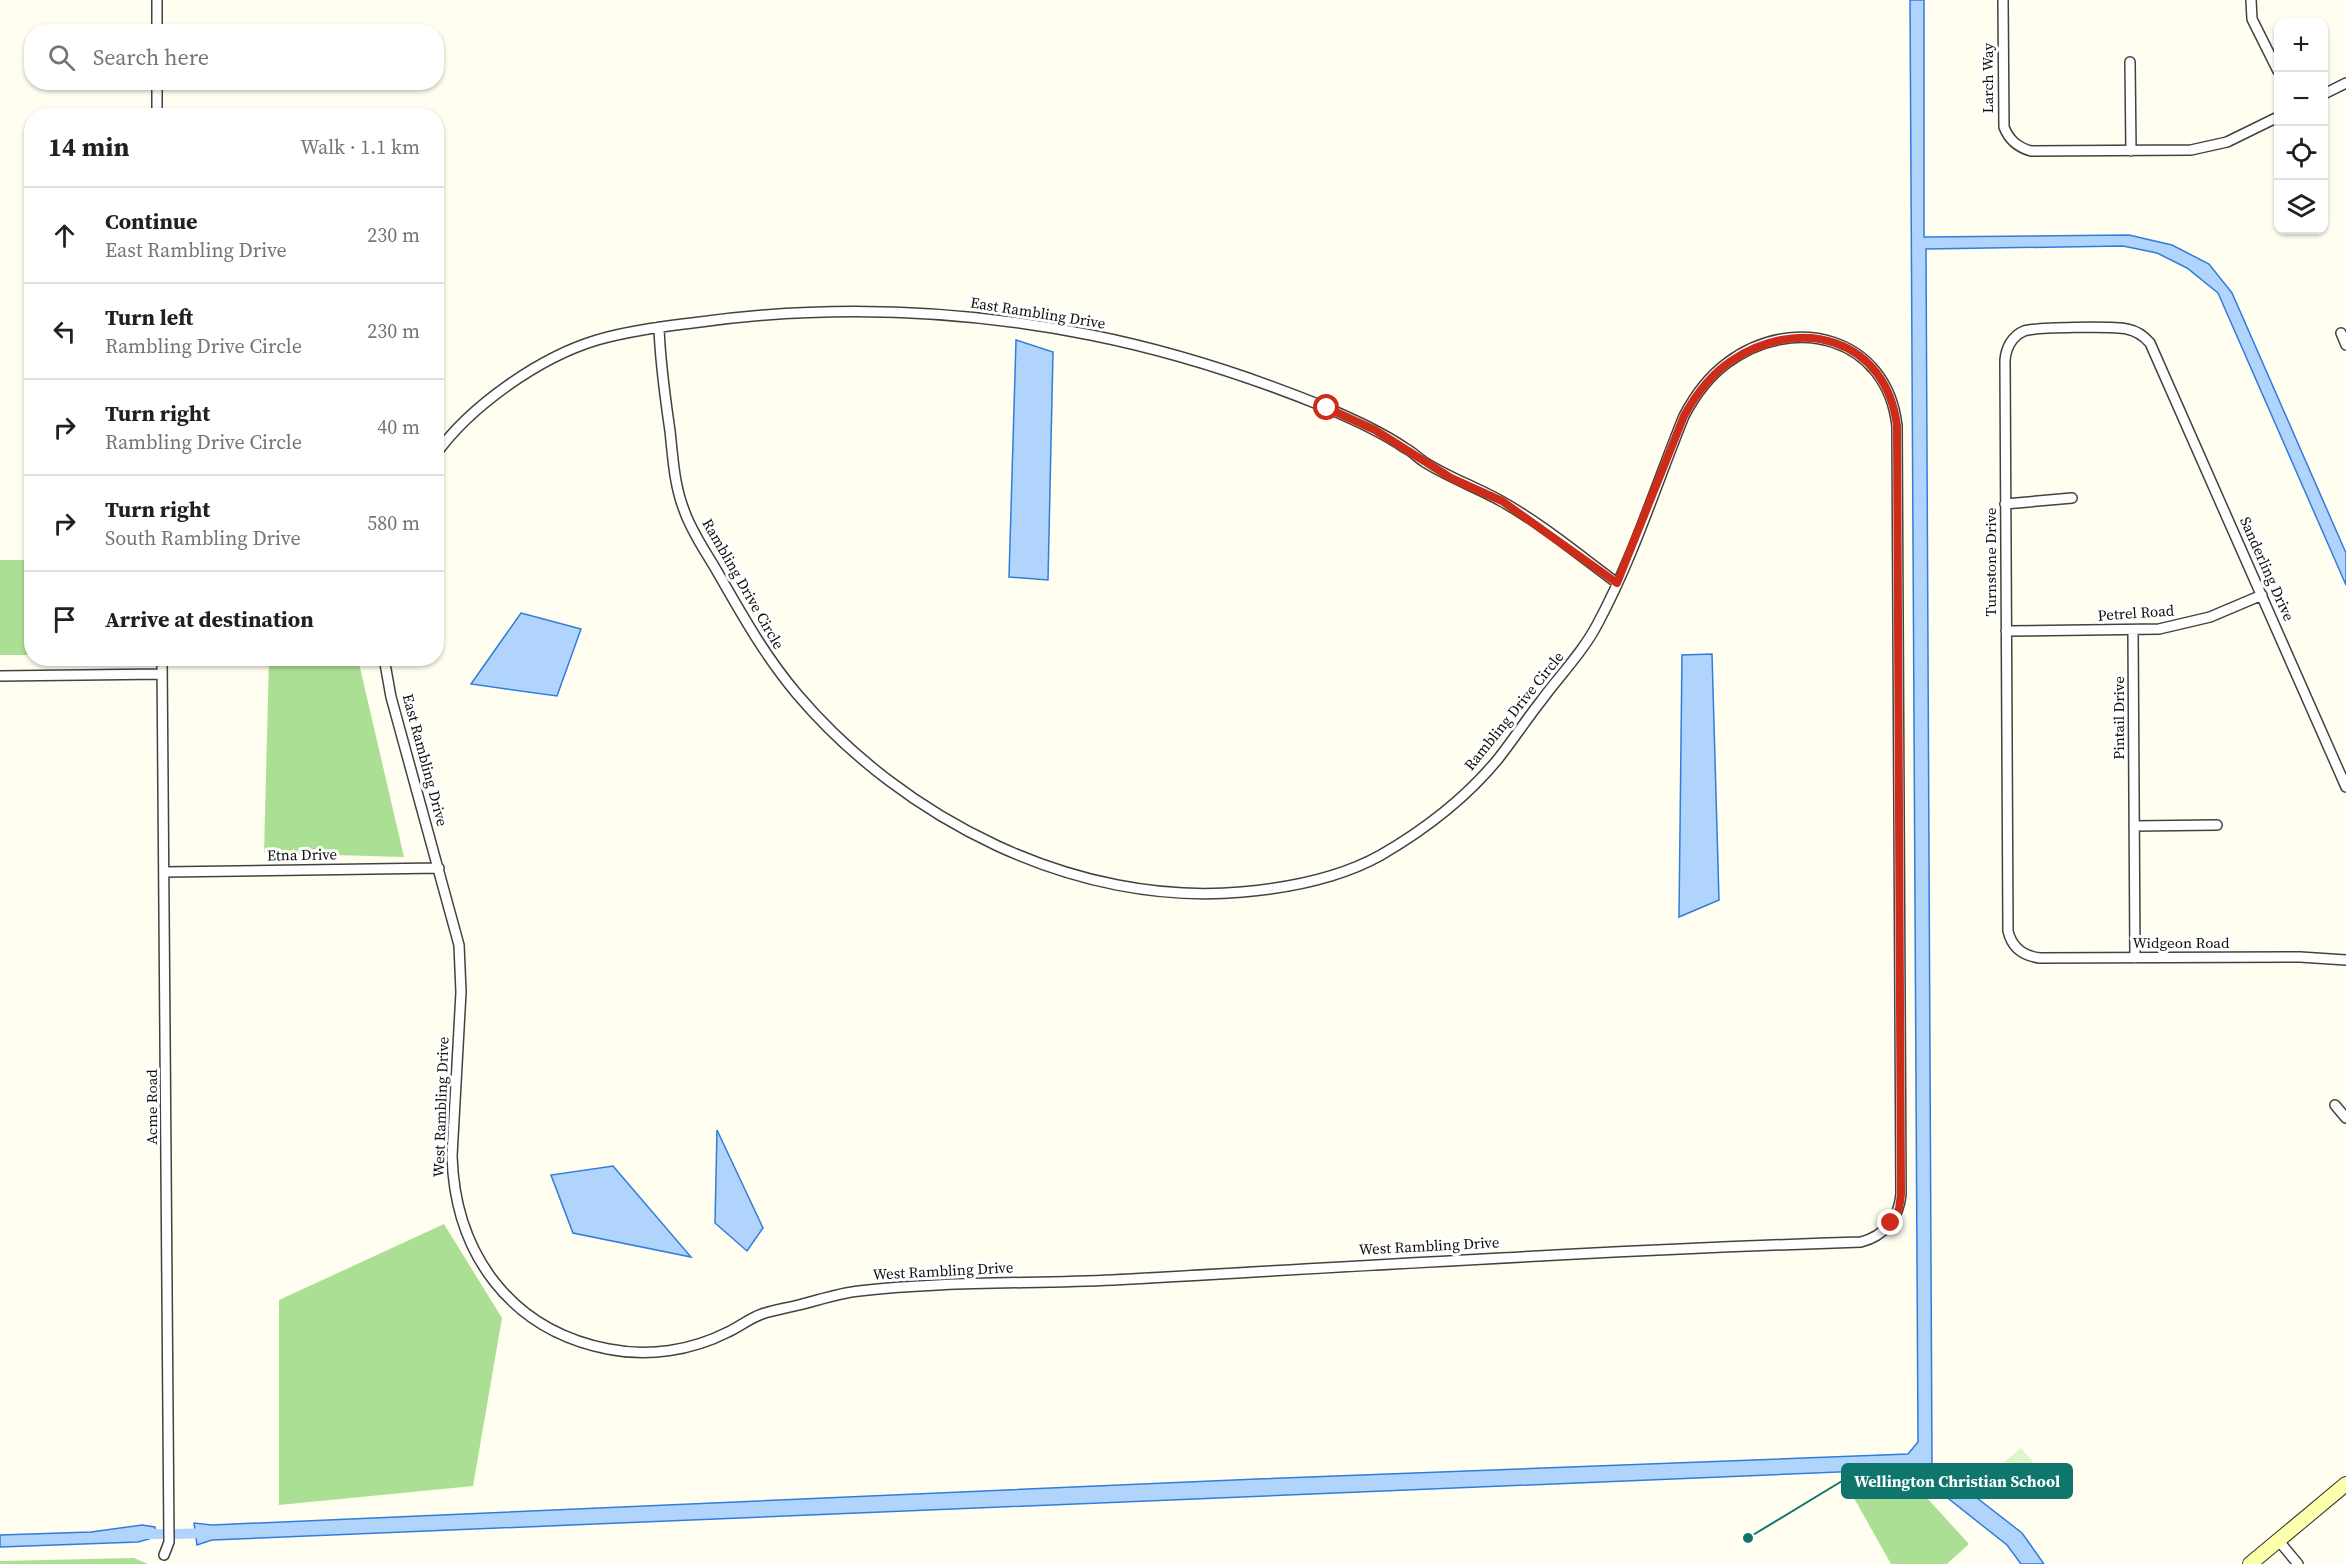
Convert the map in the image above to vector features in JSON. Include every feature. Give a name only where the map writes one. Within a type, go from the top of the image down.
[{"type":"street","points":[[156,0],[157,24]]},
{"type":"street","name":"Larch Way","points":[[2003,0],[2003,119],[2004,127],[2011,140],[2017,145],[2031,151],[2191,150],[2240,137],[2274,119]]},
{"type":"street","points":[[2251,0],[2252,19],[2274,63]]},
{"type":"street","points":[[2130,62],[2131,151]]},
{"type":"street","points":[[2328,92],[2346,83]]},
{"type":"street","points":[[157,90],[157,108]]},
{"type":"street","name":"East Rambling Drive","points":[[444,444],[476,409],[498,392],[545,364],[594,341],[659,327],[786,313],[891,312],[1005,321],[1127,343],[1204,364],[1278,389],[1375,430],[1451,478],[1502,501],[1617,583]]},
{"type":"street","name":"Rambling Drive Circle","points":[[659,327],[660,360],[673,470],[683,508],[698,541],[734,604],[774,665],[797,694],[841,740],[876,770],[943,817],[988,841],[1074,874],[1110,883],[1165,892],[1228,893],[1290,885],[1338,872],[1376,857],[1416,833],[1459,799],[1497,761],[1573,661],[1596,626],[1617,583],[1684,416],[1697,393],[1715,373],[1744,353],[1760,346],[1803,337],[1838,344],[1868,362]]},
{"type":"street","name":"Turnstone Drive","points":[[2019,951],[2008,931],[2005,360],[2008,346],[2017,335],[2031,329],[2127,329],[2140,333],[2150,343],[2160,362]]},
{"type":"street","points":[[2341,333],[2346,345]]},
{"type":"street","name":"West Rambling Drive","points":[[439,868],[455,926],[461,963],[462,992],[452,1156],[453,1180],[459,1214],[477,1257],[506,1295],[523,1311],[543,1324],[586,1344],[624,1352],[669,1351],[715,1338],[759,1315],[858,1291],[959,1283],[1108,1280],[1340,1265],[1868,1240],[1886,1229],[1896,1216],[1901,1194],[1897,426],[1889,391],[1882,378],[1868,362]]},
{"type":"street","name":"Sanderling Drive","points":[[2160,362],[2346,788]]},
{"type":"street","points":[[2005,504],[2072,498]]},
{"type":"street","name":"Petrel Road","points":[[2006,631],[2133,630],[2185,624],[2210,617],[2262,595]]},
{"type":"street","name":"Pintail Drive","points":[[2133,630],[2134,826]]},
{"type":"street","name":"Acme Road","points":[[162,666],[169,1542],[164,1555]]},
{"type":"street","name":"East Rambling Drive","points":[[385,666],[391,697],[439,868]]},
{"type":"street","points":[[0,676],[162,674]]},
{"type":"street","points":[[2135,958],[2134,826],[2217,825]]},
{"type":"street","name":"Etna Drive","points":[[165,872],[439,868]]},
{"type":"street","name":"Widgeon Road","points":[[2019,951],[2025,955],[2040,958],[2301,957],[2346,960]]},
{"type":"street","points":[[2335,1105],[2346,1118]]},
{"type":"street","points":[[2250,1564],[2346,1485]]},
{"type":"street","points":[[2278,1540],[2298,1564]]},
{"type":"green space","points":[[0,560],[24,560],[24,655],[0,655]]},
{"type":"green space","points":[[269,666],[360,666],[404,857],[264,853]]},
{"type":"green space","points":[[444,1224],[502,1318],[473,1486],[279,1505],[279,1300]]},
{"type":"green space","points":[[2021,1448],[2036,1466],[2005,1491],[1991,1473]]},
{"type":"green space","points":[[1850,1491],[1927,1498],[1969,1544],[1947,1564],[1891,1564]]},
{"type":"green space","points":[[134,1558],[148,1564],[0,1564],[0,1561]]},
{"type":"water","points":[[1910,0],[1924,0],[1924,237],[2129,235],[2172,245],[2209,264],[2232,293],[2346,553],[2346,585],[2218,293],[2187,268],[2157,253],[2123,246],[1926,249],[1932,1463],[2022,1533],[2044,1564],[2021,1564],[2007,1545],[1911,1469],[212,1540],[197,1545],[194,1523],[212,1525],[1257,1479],[1908,1454],[1918,1442]]},
{"type":"water","points":[[1016,340],[1053,352],[1048,580],[1009,577]]},
{"type":"water","points":[[521,613],[581,629],[557,696],[471,684]]},
{"type":"water","points":[[1712,654],[1719,900],[1679,917],[1682,655]]},
{"type":"water","points":[[717,1130],[763,1228],[747,1251],[715,1223]]},
{"type":"water","points":[[613,1166],[691,1257],[573,1233],[551,1175]]},
{"type":"water","points":[[142,1525],[155,1527],[156,1537],[138,1542],[0,1547],[0,1535],[91,1532]]},
{"type":"waterway","points":[[177,1534],[207,1533]]},
{"type":"waterway","points":[[141,1534],[161,1534]]},
{"type":"place","name":"Wellington Christian School","points":[[1748,1538]]},
{"type":"route","points":[[1327,408],[1407,448],[1423,462],[1451,478],[1502,501],[1617,583],[1684,416],[1697,393],[1728,362],[1768,343],[1803,337],[1817,338],[1832,341],[1850,349],[1868,362],[1882,378],[1892,398],[1897,426],[1901,1194],[1899,1209],[1891,1223]]}]
